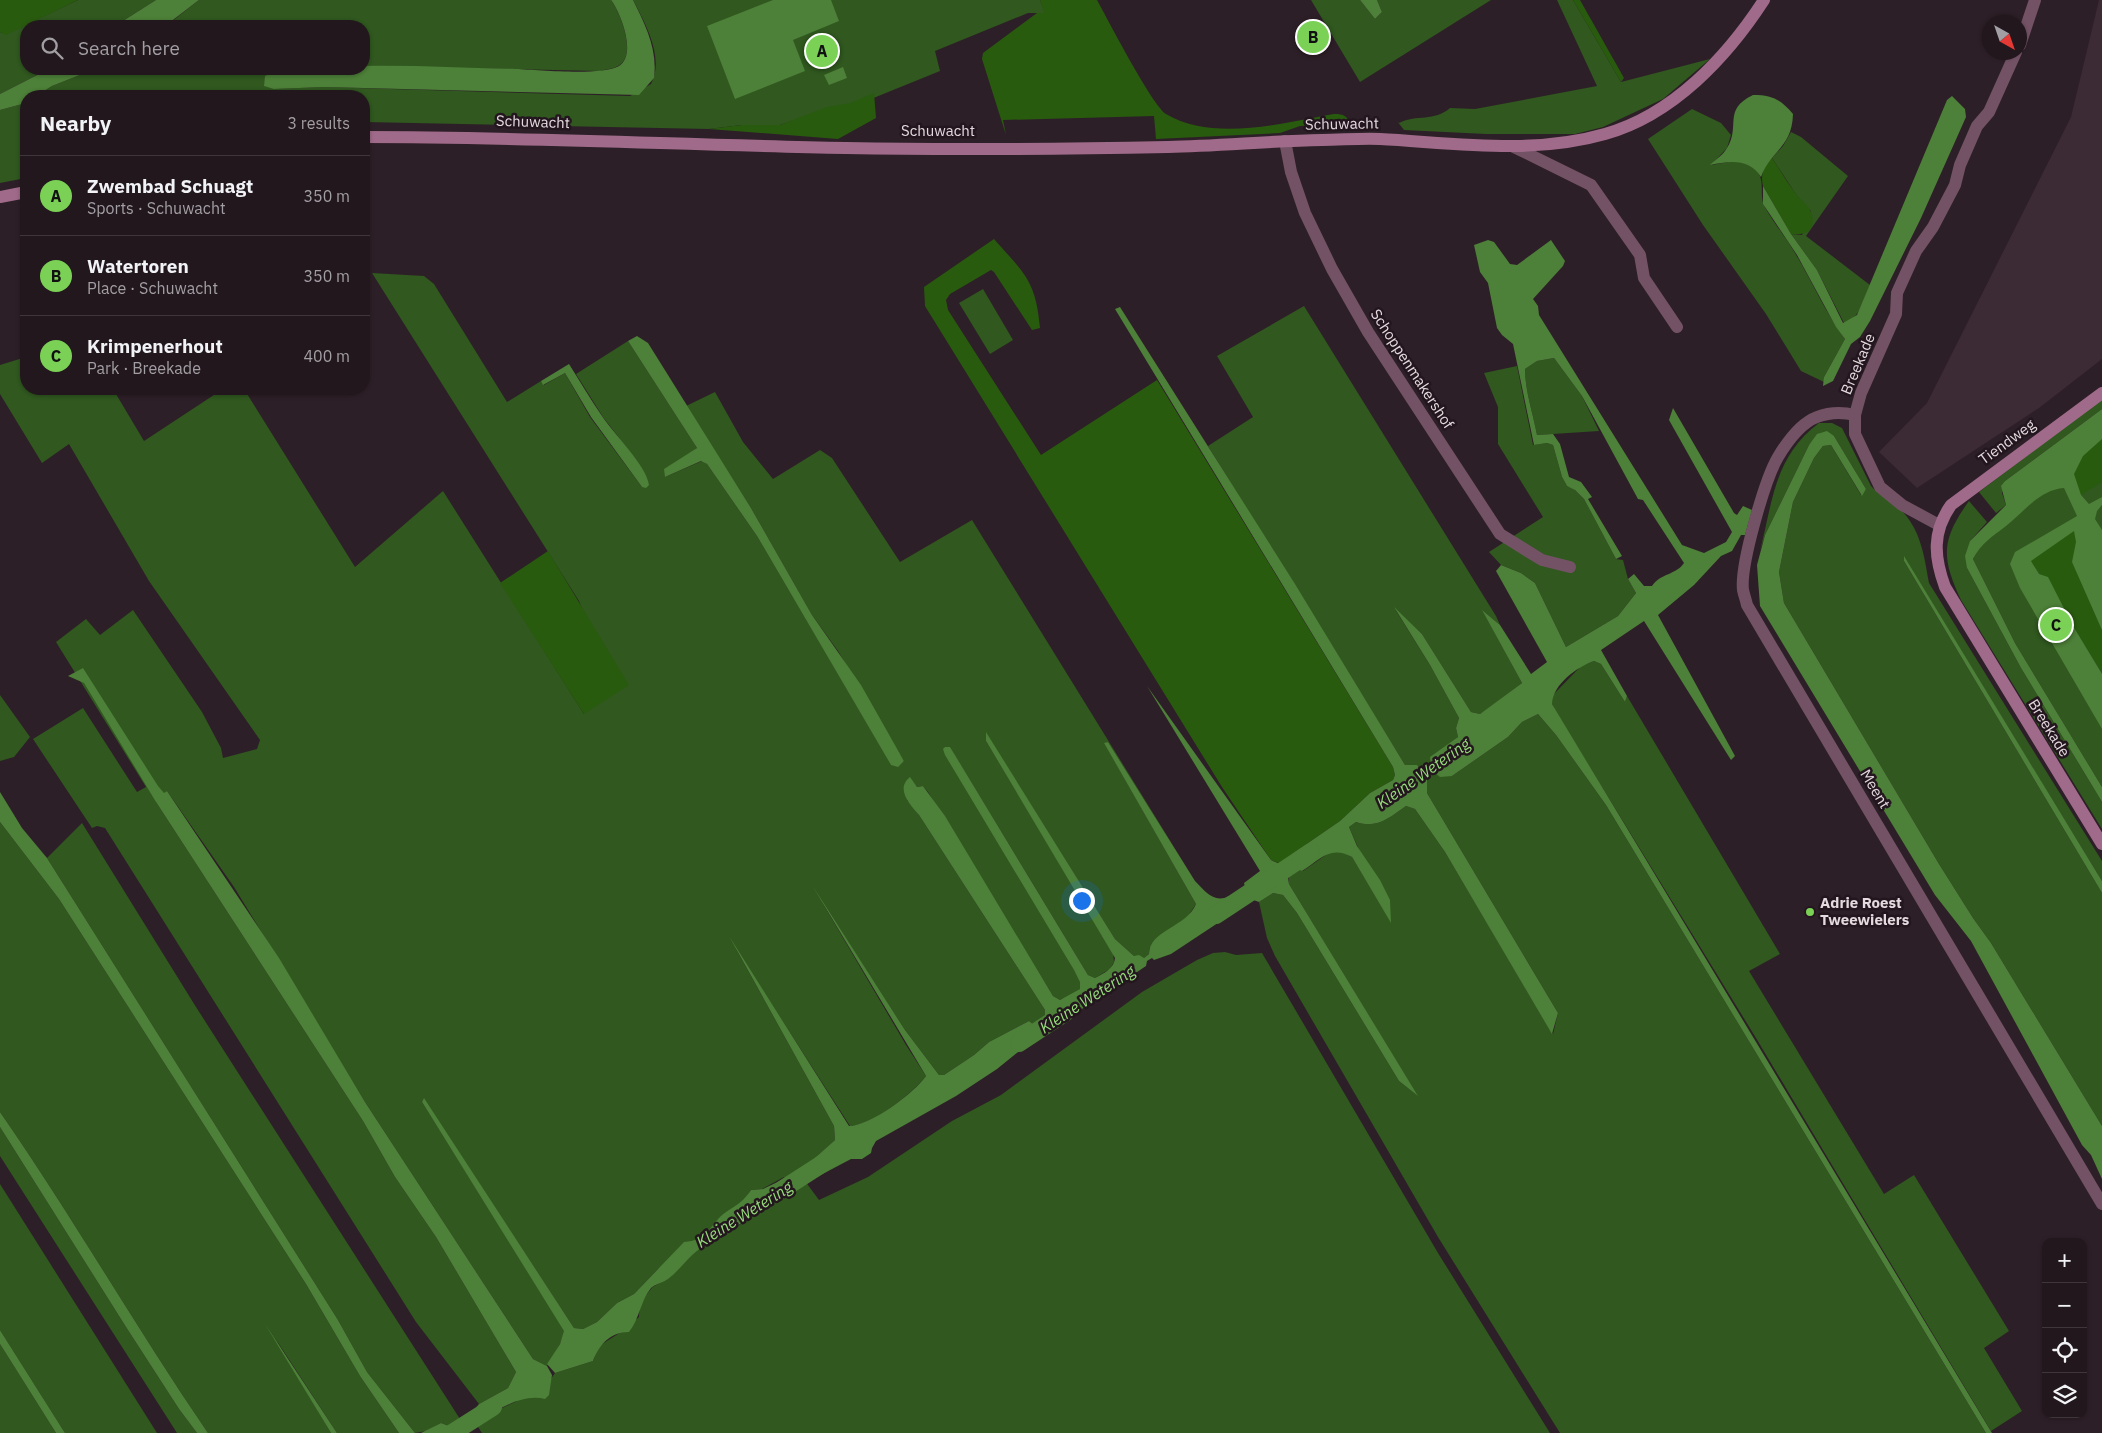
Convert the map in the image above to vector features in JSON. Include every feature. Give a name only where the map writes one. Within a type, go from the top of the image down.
[{"type":"street","name":"Schuwacht","points":[[370,137],[489,137],[848,148],[1169,147],[1285,141],[1376,139],[1454,145],[1512,146],[1569,143],[1632,125],[1657,111],[1713,66],[1749,23],[1764,0]]},
{"type":"street","points":[[2027,24],[2035,0]]},
{"type":"street","name":"Breekade","points":[[2012,60],[1989,112],[1977,126],[1960,165],[1955,185],[1933,227],[1916,251],[1897,293],[1896,314],[1861,393],[1855,415],[1855,434],[1880,487],[1902,505],[1939,525],[1935,547],[1937,566],[1944,587],[2102,844]]},
{"type":"street","name":"Schoppenmakershof","points":[[1285,141],[1291,172],[1305,213],[1327,260],[1368,332],[1500,534],[1542,560],[1570,567]]},
{"type":"street","name":"Schuwacht","points":[[1512,146],[1591,185],[1640,256],[1644,278],[1677,327]]},
{"type":"street","points":[[0,197],[20,193]]},
{"type":"street","name":"Tiendweg","points":[[1939,525],[1951,505],[1969,490],[2102,393]]},
{"type":"street","name":"Meent","points":[[1855,415],[1841,412],[1816,417],[1795,433],[1777,458],[1748,547],[1743,588],[1747,605],[2102,1204]]},
{"type":"shaded area","points":[[0,0],[78,0],[37,20],[20,20],[20,28],[6,35],[0,32]]},
{"type":"shaded area","points":[[78,0],[156,0],[124,20],[36,20]]},
{"type":"shaded area","points":[[199,0],[611,0],[625,31],[627,49],[626,57],[620,65],[600,71],[370,66],[370,20],[174,20]]},
{"type":"shaded area","points":[[633,0],[1040,0],[1045,13],[1028,13],[935,51],[940,71],[839,112],[836,106],[780,125],[742,125],[709,129],[370,122],[370,90],[46,90],[80,75],[275,75],[274,89],[324,87],[630,96],[651,84],[655,74],[655,52],[643,19]]},
{"type":"shaded area","points":[[1040,0],[1097,0],[1141,79],[1159,107],[1166,114],[1185,122],[1205,127],[1226,129],[1248,128],[1340,114],[1348,119],[1351,125],[1344,131],[1335,131],[1330,124],[1300,126],[1280,133],[1156,139],[1154,116],[1003,120],[1006,135],[982,59],[983,53],[1037,13],[1044,13]]},
{"type":"shaded area","points":[[1311,0],[1360,0],[1375,19],[1382,12],[1377,0],[1491,0],[1360,82]]},
{"type":"shaded area","points":[[1557,0],[1573,0],[1621,82],[1710,59],[1663,99],[1603,127],[1575,134],[1486,134],[1404,130],[1397,121],[1399,123],[1406,120],[1432,117],[1450,108],[1475,109],[1597,86]]},
{"type":"shaded area","points":[[1573,0],[1580,0],[1624,78],[1621,82]]},
{"type":"shaded area","points":[[2099,0],[2102,0],[2102,359],[2039,408],[1917,488],[1879,452],[1927,403],[2071,117]]},
{"type":"shaded area","points":[[20,27],[20,75],[37,75],[0,94],[0,32],[6,34]]},
{"type":"shaded area","points":[[874,93],[876,118],[838,139],[709,129],[742,125],[780,125],[827,107],[850,103]]},
{"type":"shaded area","points":[[20,105],[20,179],[0,183],[0,110]]},
{"type":"shaded area","points":[[1692,109],[1721,123],[1731,135],[1727,148],[1711,165],[1728,162],[1745,163],[1758,173],[1764,205],[1795,253],[1831,318],[1845,339],[1824,377],[1824,382],[1801,371],[1766,314],[1703,225],[1648,139]]},
{"type":"shaded area","points":[[1791,132],[1801,137],[1848,176],[1806,236],[1870,285],[1858,313],[1844,323],[1817,270],[1791,234],[1802,235],[1811,211],[1797,196],[1772,158],[1783,146]]},
{"type":"shaded area","points":[[1772,158],[1796,194],[1810,209],[1813,223],[1806,232],[1791,234],[1763,186],[1763,171]]},
{"type":"shaded area","points":[[994,239],[1021,270],[1032,288],[1040,328],[1032,330],[991,270],[950,294],[946,300],[948,310],[1041,455],[1157,380],[1393,767],[1395,775],[1393,780],[1370,793],[1340,821],[1292,854],[1291,863],[1286,866],[1271,860],[1222,787],[925,306],[924,287]]},
{"type":"shaded area","points":[[372,273],[424,276],[434,284],[507,402],[541,381],[544,385],[565,373],[590,417],[642,487],[637,461],[603,417],[576,374],[628,341],[697,448],[665,477],[702,461],[707,464],[757,536],[891,764],[898,766],[904,761],[838,651],[812,615],[751,508],[686,406],[715,392],[743,442],[773,479],[820,450],[832,458],[900,562],[972,520],[1195,881],[1108,742],[1105,744],[1196,904],[1187,918],[1173,927],[1149,949],[1149,954],[1144,958],[1134,956],[1115,939],[986,733],[986,741],[1113,952],[1114,962],[1110,969],[1095,978],[1088,975],[950,747],[1081,982],[1080,989],[1075,994],[1060,1000],[1053,996],[928,792],[923,786],[917,787],[909,778],[907,800],[919,815],[1045,1010],[1045,1020],[1049,1027],[1055,1027],[1038,1036],[1039,1029],[1029,1021],[989,1042],[974,1055],[944,1075],[939,1075],[905,1030],[822,902],[926,1076],[912,1091],[880,1115],[859,1125],[850,1126],[735,947],[834,1126],[835,1140],[816,1157],[807,1169],[811,1176],[805,1181],[819,1200],[868,1177],[952,1121],[1001,1095],[1142,992],[1197,960],[1213,953],[1225,952],[1236,955],[1262,953],[1438,1253],[1550,1433],[482,1433],[474,1421],[517,1401],[550,1380],[555,1373],[593,1361],[599,1346],[621,1332],[639,1317],[642,1302],[653,1287],[667,1279],[699,1249],[712,1243],[797,1187],[784,1177],[762,1189],[751,1190],[742,1203],[722,1216],[710,1231],[658,1269],[634,1294],[617,1303],[597,1322],[583,1329],[574,1328],[424,1099],[422,1102],[565,1331],[547,1366],[533,1359],[365,1102],[234,887],[167,791],[156,802],[363,1121],[395,1177],[436,1237],[516,1372],[508,1388],[479,1404],[416,1322],[105,828],[97,826],[92,828],[33,739],[83,708],[137,792],[146,787],[56,642],[86,619],[100,635],[133,610],[202,712],[221,748],[223,758],[257,749],[260,740],[149,581],[69,444],[42,463],[0,394],[0,365],[20,359],[20,395],[117,395],[144,441],[214,395],[248,395],[355,567],[443,491],[584,714],[585,616],[579,601]]},
{"type":"shaded area","points":[[983,289],[1013,340],[990,354],[959,303]]},
{"type":"shaded area","points":[[1304,306],[1496,616],[1500,625],[1483,611],[1522,683],[1480,714],[1471,712],[1422,634],[1395,609],[1430,665],[1459,718],[1456,728],[1458,737],[1432,763],[1422,770],[1417,765],[1405,765],[1208,446],[1253,417],[1217,356]]},
{"type":"shaded area","points":[[1554,358],[1582,396],[1599,431],[1537,435],[1528,394],[1525,369],[1537,361]]},
{"type":"shaded area","points":[[1517,366],[1533,445],[1547,443],[1553,445],[1562,477],[1567,486],[1573,488],[1584,499],[1616,559],[1623,560],[1628,579],[1636,593],[1618,616],[1566,647],[1535,583],[1521,573],[1501,565],[1489,552],[1543,517],[1498,444],[1498,407],[1484,373]]},
{"type":"shaded area","points":[[2102,399],[2102,409],[2005,481],[2002,493],[2006,505],[1996,513],[1979,492]]},
{"type":"shaded area","points":[[1819,423],[1832,423],[1842,428],[1871,486],[1899,508],[1912,525],[1920,543],[1929,583],[2102,861],[2102,881],[1904,557],[1904,561],[2102,893],[2102,1126],[1991,943],[1939,864],[1784,603],[1779,572],[1793,502],[1814,458],[1823,446],[1831,445],[1861,495],[1866,489],[1834,436],[1809,445],[1765,535],[1760,551],[1773,497],[1784,465],[1804,436]]},
{"type":"shaded area","points":[[2102,434],[2102,787],[2015,643],[1973,559],[1978,549],[1978,541]]},
{"type":"shaded area","points":[[2102,439],[2102,482],[2081,495],[2074,474],[2083,456]]},
{"type":"shaded area","points":[[1969,501],[1987,522],[1970,541],[1967,568],[2021,668],[2102,802],[2102,829],[1961,600],[1954,585],[1947,560],[1947,549],[1953,527]]},
{"type":"shaded area","points":[[2074,531],[2076,542],[2072,562],[2102,630],[2102,672],[2073,626],[2057,594],[2030,561]]},
{"type":"shaded area","points":[[548,551],[629,685],[584,714],[500,583]]},
{"type":"shaded area","points":[[1594,661],[1601,664],[1625,702],[1627,696],[1780,954],[1749,971],[1884,1194],[1914,1175],[2009,1331],[1984,1348],[2022,1411],[1991,1431],[1756,1038],[1556,712],[1552,704],[1552,696],[1581,666]]},
{"type":"shaded area","points":[[0,695],[30,737],[14,757],[0,761]]},
{"type":"shaded area","points":[[1538,714],[1556,735],[1606,805],[1986,1433],[1560,1433],[1438,1237],[1275,956],[1267,938],[1259,902],[1273,893],[1283,895],[1297,913],[1399,1081],[1417,1095],[1289,884],[1289,872],[1295,868],[1303,871],[1330,852],[1341,851],[1352,857],[1391,922],[1349,827],[1356,822],[1363,824],[1377,823],[1394,815],[1406,806],[1415,809],[1445,852],[1553,1034],[1558,1013],[1427,793],[1427,778],[1435,773],[1452,776],[1508,737],[1522,722]]},
{"type":"shaded area","points":[[0,822],[59,899],[306,1284],[360,1376],[399,1433],[337,1433],[275,1338],[331,1433],[208,1433],[181,1393],[0,1112]]},
{"type":"shaded area","points":[[82,823],[196,1007],[460,1419],[449,1426],[441,1423],[426,1431],[415,1433],[367,1372],[338,1320],[47,858]]},
{"type":"shaded area","points":[[0,1127],[126,1327],[179,1409],[197,1433],[177,1433],[0,1156]]},
{"type":"shaded area","points":[[0,1184],[157,1433],[65,1433],[0,1330]]},
{"type":"shaded area","points":[[0,1344],[56,1433],[0,1433]]},
{"type":"water","points":[[156,0],[199,0],[173,20],[124,20]]},
{"type":"water","points":[[611,0],[633,0],[650,38],[654,57],[654,78],[639,95],[324,87],[274,89],[264,86],[265,76],[267,75],[370,75],[370,66],[421,66],[569,72],[611,69],[619,66],[624,61],[627,53],[626,34]]},
{"type":"water","points":[[773,0],[831,0],[839,21],[793,40],[805,71],[735,99],[707,26]]},
{"type":"water","points":[[1360,0],[1377,0],[1382,12],[1375,19]]},
{"type":"water","points":[[843,67],[847,78],[829,85],[824,75]]},
{"type":"water","points":[[37,75],[80,75],[46,90],[20,90],[20,105],[0,110],[0,94]]},
{"type":"water","points":[[1753,95],[1776,99],[1793,114],[1792,125],[1785,142],[1765,168],[1761,177],[1751,167],[1739,162],[1710,165],[1723,153],[1731,140],[1735,113],[1738,107]]},
{"type":"water","points":[[1952,96],[1965,109],[1966,117],[1921,218],[1870,321],[1860,337],[1851,344],[1833,381],[1823,386],[1824,377],[1845,339],[1836,327],[1797,255],[1763,204],[1763,186],[1791,234],[1817,270],[1843,323],[1857,315],[1947,100]]},
{"type":"water","points":[[1488,240],[1494,242],[1510,264],[1517,265],[1551,240],[1565,261],[1563,266],[1533,299],[1538,306],[1539,315],[1682,545],[1704,553],[1726,542],[1732,532],[1669,420],[1673,408],[1734,513],[1737,515],[1743,506],[1752,510],[1745,535],[1741,535],[1732,551],[1721,556],[1694,585],[1658,615],[1735,756],[1731,760],[1644,621],[1601,650],[1627,696],[1625,702],[1601,664],[1594,661],[1580,667],[1561,683],[1553,697],[1552,704],[1992,1433],[1986,1433],[1606,805],[1556,735],[1538,714],[1522,722],[1508,737],[1452,776],[1440,777],[1435,773],[1427,778],[1427,793],[1558,1013],[1552,1034],[1445,852],[1415,809],[1406,806],[1394,815],[1377,823],[1363,824],[1356,822],[1349,827],[1357,846],[1380,880],[1390,900],[1391,923],[1352,857],[1338,852],[1332,853],[1320,858],[1302,871],[1295,868],[1291,863],[1292,854],[1340,821],[1370,793],[1393,780],[1395,775],[1393,767],[1115,309],[1120,307],[1295,584],[1405,765],[1417,765],[1422,770],[1431,766],[1430,757],[1458,737],[1456,728],[1459,718],[1430,665],[1394,607],[1422,634],[1471,712],[1480,714],[1522,683],[1482,610],[1500,625],[1531,674],[1547,662],[1496,571],[1501,565],[1521,573],[1535,583],[1566,647],[1618,616],[1636,593],[1628,579],[1634,574],[1644,586],[1652,586],[1660,579],[1677,570],[1684,563],[1643,500],[1638,499],[1582,396],[1554,358],[1537,361],[1525,369],[1528,394],[1537,435],[1553,434],[1560,444],[1569,477],[1581,482],[1592,497],[1588,499],[1622,556],[1616,559],[1584,499],[1575,490],[1567,486],[1562,477],[1553,445],[1547,443],[1534,445],[1513,344],[1497,328],[1488,283],[1480,272],[1474,245]]},
{"type":"water","points":[[637,336],[648,343],[751,508],[812,615],[861,685],[904,761],[898,767],[891,765],[757,536],[707,464],[701,461],[665,477],[664,469],[697,448],[628,341]]},
{"type":"water","points":[[569,364],[593,403],[647,477],[649,485],[646,488],[642,487],[591,417],[565,373],[543,385],[541,381]]},
{"type":"water","points":[[2102,409],[2102,439],[2083,456],[2074,474],[2081,495],[2089,504],[2102,497],[2102,505],[2097,511],[2095,519],[2102,530],[2102,630],[2072,562],[2076,542],[2074,531],[2031,561],[2039,574],[2048,577],[2073,626],[2102,674],[2102,729],[2020,588],[2010,564],[2015,552],[2077,516],[2064,488],[2039,497],[1987,541],[1973,559],[2015,643],[2102,787],[2102,802],[2021,668],[1967,568],[1965,556],[1970,541],[2006,505],[2001,486],[2005,481]]},
{"type":"water","points":[[1827,431],[1834,436],[1866,489],[1862,496],[1831,445],[1823,446],[1814,458],[1793,502],[1779,572],[1784,603],[1939,864],[1991,943],[2102,1126],[2102,1179],[2091,1155],[2082,1145],[1971,941],[1935,895],[1760,606],[1757,565],[1765,535],[1809,445],[1817,434]]},
{"type":"water","points":[[1904,556],[2102,881],[2102,893],[1904,561]]},
{"type":"water","points":[[83,668],[158,786],[164,793],[167,791],[279,958],[365,1102],[533,1359],[547,1366],[552,1375],[549,1395],[545,1399],[536,1398],[518,1401],[474,1421],[470,1415],[479,1404],[508,1388],[516,1372],[436,1237],[395,1177],[363,1121],[156,802],[84,683],[68,676]]},
{"type":"water","points":[[1147,686],[1271,860],[1286,868],[1289,884],[1418,1096],[1399,1081],[1297,913],[1283,895],[1273,893],[1259,902],[1248,898],[1244,883],[1260,871]]},
{"type":"water","points":[[986,732],[1115,939],[1134,956],[1139,955],[1144,958],[1149,954],[1155,939],[1185,918],[1196,904],[1104,743],[1108,742],[1195,881],[1214,897],[1224,898],[1229,896],[1237,904],[1236,911],[1171,954],[1147,961],[1146,966],[1055,1027],[1049,1027],[1045,1020],[1045,1010],[919,815],[908,802],[904,792],[906,782],[910,777],[917,787],[923,786],[945,816],[1053,996],[1060,1000],[1080,989],[1080,982],[1074,970],[945,755],[943,749],[950,747],[1088,975],[1095,978],[1108,970],[1113,965],[1115,958],[986,741]]},
{"type":"water","points":[[0,792],[22,828],[47,858],[338,1320],[367,1372],[415,1433],[399,1433],[360,1376],[306,1284],[59,899],[0,822]]},
{"type":"water","points":[[812,885],[905,1030],[939,1075],[944,1075],[974,1055],[989,1042],[1029,1021],[1039,1029],[1038,1036],[997,1069],[956,1096],[876,1141],[871,1153],[862,1159],[851,1159],[815,1178],[811,1176],[807,1165],[835,1140],[834,1126],[729,936],[849,1126],[858,1125],[879,1115],[912,1091],[926,1076]]},
{"type":"water","points":[[424,1098],[574,1328],[583,1329],[597,1322],[617,1303],[634,1294],[684,1242],[698,1239],[706,1234],[721,1216],[740,1203],[751,1190],[763,1189],[798,1172],[805,1180],[712,1243],[699,1249],[668,1279],[651,1288],[629,1332],[616,1334],[606,1340],[598,1350],[593,1361],[555,1373],[547,1364],[560,1344],[564,1331],[422,1102]]},
{"type":"water","points":[[0,1112],[208,1433],[197,1433],[179,1409],[0,1127]]},
{"type":"water","points":[[265,1324],[337,1433],[331,1433]]},
{"type":"water","points":[[0,1330],[65,1433],[56,1433],[0,1344]]},
{"type":"water","points":[[460,1420],[464,1426],[455,1433],[421,1433],[441,1423],[449,1426]]},
{"type":"waterway","name":"Kleine Wetering","points":[[1216,915],[1311,852]]},
{"type":"waterway","name":"Kleine Wetering","points":[[1019,1043],[1066,1012]]},
{"type":"waterway","name":"Kleine Wetering","points":[[783,1189],[828,1160]]},
{"type":"waterway","name":"Kleine Wetering","points":[[452,1433],[493,1407]]},
{"type":"place","name":"Watertoren","points":[[1313,37]]},
{"type":"place","name":"Zwembad Schuagt","points":[[822,51]]},
{"type":"place","name":"Krimpenerhout","points":[[2056,625]]},
{"type":"place","name":"Adrie Roest Tweewielers","points":[[1810,912]]}]
